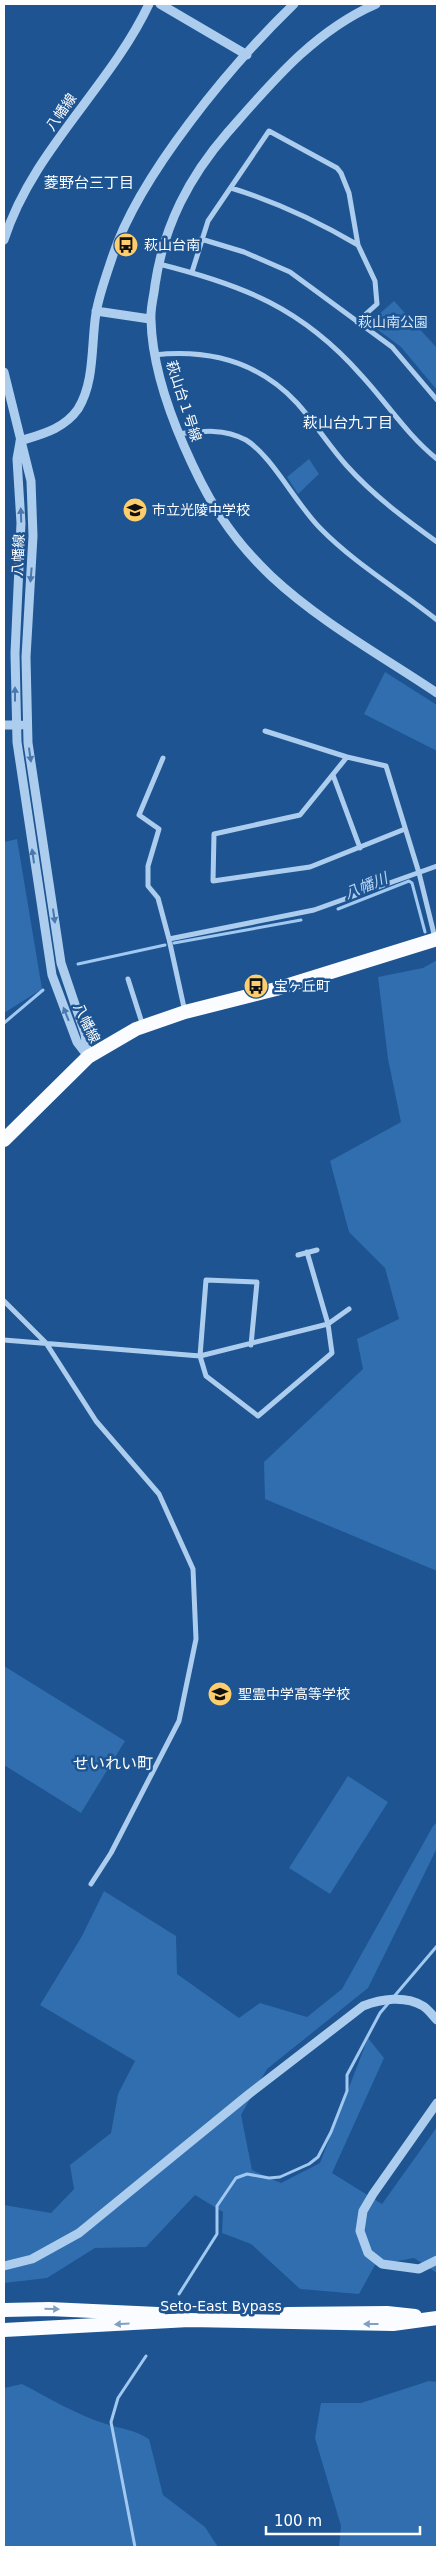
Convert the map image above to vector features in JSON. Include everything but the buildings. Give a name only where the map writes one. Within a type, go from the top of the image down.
[{"type":"highway","points":[[4,1140],[88,1057],[110,1043],[144,1027],[185,1012],[276,989],[436,939]]},
{"type":"highway","name":"Seto-East Bypass","points":[[4,2310],[49,2309],[151,2314],[387,2313],[437,2318]]},
{"type":"highway","name":"Seto-East Bypass","points":[[4,2330],[189,2320],[394,2324],[437,2318]]},
{"type":"street","name":"八幡線","points":[[4,240],[17,204],[64,131],[136,31],[149,4]]},
{"type":"street","points":[[160,4],[247,55]]},
{"type":"street","points":[[20,441],[47,433],[65,424],[78,409],[87,390],[96,311],[112,256],[141,196],[182,136],[247,55],[294,4]]},
{"type":"street","name":"萩山台１号線","points":[[376,4],[358,12],[322,34],[295,58],[206,158],[186,188],[170,222],[158,264],[150,319],[154,355],[164,395],[178,434],[211,503],[238,540],[272,576],[304,604],[437,693]]},
{"type":"street","points":[[192,272],[208,222],[268,131],[337,168],[346,182],[358,245],[375,281],[377,304],[357,322]]},
{"type":"street","points":[[231,188],[266,198],[306,216],[358,245]]},
{"type":"street","points":[[201,239],[244,252],[290,272],[400,355],[437,400]]},
{"type":"street","points":[[158,264],[192,272],[246,289],[284,309],[312,328],[361,375],[404,427],[437,459]]},
{"type":"street","points":[[96,311],[150,319]]},
{"type":"street","points":[[154,355],[182,352],[205,354],[232,361],[267,378],[296,403],[348,467],[381,500],[437,542]]},
{"type":"street","name":"八幡線","points":[[4,372],[20,441],[27,458],[31,481],[33,536],[27,626],[27,724],[34,782],[61,963],[85,1034],[88,1057]]},
{"type":"street","points":[[178,434],[216,431],[246,440],[268,462],[319,528],[364,566],[437,620]]},
{"type":"street","name":"八幡線","points":[[20,441],[17,460],[21,523],[16,653],[16,725],[52,975],[77,1042],[88,1057]]},
{"type":"street","points":[[4,726],[27,724]]},
{"type":"street","points":[[265,731],[347,757],[386,766],[419,873],[436,939]]},
{"type":"street","points":[[347,757],[300,815],[214,834],[213,881],[310,868],[405,829]]},
{"type":"street","points":[[162,758],[139,815],[159,829],[148,866],[148,886],[158,898],[185,1012]]},
{"type":"street","points":[[333,775],[360,848]]},
{"type":"street","points":[[169,939],[314,910],[437,866]]},
{"type":"street","points":[[128,979],[144,1027]]},
{"type":"street","points":[[298,1255],[317,1250]]},
{"type":"street","points":[[251,1345],[257,1282],[206,1280],[200,1356],[206,1376],[258,1416],[332,1353],[328,1324],[307,1252]]},
{"type":"street","points":[[4,1301],[46,1343],[96,1421],[159,1494],[193,1569],[196,1638],[179,1722],[112,1852],[91,1884]]},
{"type":"street","points":[[4,1340],[200,1356],[251,1345],[328,1324],[349,1309]]},
{"type":"street","points":[[4,2266],[32,2259],[78,2233],[249,2094],[363,2006],[376,2001],[396,1998],[423,2006],[437,2020]]},
{"type":"street","points":[[437,2103],[373,2194],[363,2211],[360,2231],[368,2253],[382,2264],[419,2269],[437,2260]]},
{"type":"green space","name":"萩山南公園","points":[[394,301],[437,348],[437,390],[401,347],[369,323]]},
{"type":"green space","points":[[309,459],[319,474],[298,494],[287,477]]},
{"type":"green space","points":[[385,672],[437,705],[437,751],[364,714]]},
{"type":"green space","points":[[17,839],[42,989],[4,1013],[4,842]]},
{"type":"green space","points":[[437,960],[437,1571],[265,1499],[264,1462],[363,1369],[357,1339],[399,1319],[385,1268],[349,1232],[330,1161],[401,1122],[388,1059],[378,977],[423,968]]},
{"type":"green space","points":[[4,1666],[125,1741],[81,1813],[4,1765]]},
{"type":"green space","points":[[348,1776],[388,1802],[330,1894],[289,1868]]},
{"type":"green space","points":[[437,1822],[437,1848],[368,1988],[267,2069],[241,2115],[252,2170],[281,2183],[320,2163],[368,2038],[384,2058],[332,2173],[382,2204],[437,2127],[437,2273],[414,2258],[375,2265],[359,2294],[300,2289],[251,2244],[222,2233],[223,2212],[195,2195],[146,2247],[95,2248],[47,2278],[4,2283],[4,2205],[51,2213],[74,2189],[70,2165],[111,2133],[118,2094],[135,2061],[40,2005],[82,1936],[104,1891],[176,1936],[177,1974],[239,2018],[260,2003],[307,2017],[342,1989]]},
{"type":"green space","points":[[429,2381],[437,2382],[437,2547],[339,2547],[341,2526],[315,2438],[321,2403],[361,2403]]},
{"type":"green space","points":[[22,2384],[84,2416],[149,2439],[163,2495],[205,2527],[218,2547],[4,2547],[4,2388]]},
{"type":"waterway","name":"八幡川","points":[[338,909],[409,881],[412,883],[425,932]]},
{"type":"waterway","name":"八幡川","points":[[174,943],[301,920]]},
{"type":"waterway","name":"八幡川","points":[[78,964],[165,945]]},
{"type":"waterway","name":"八幡川","points":[[4,1023],[43,990]]},
{"type":"waterway","points":[[179,2294],[217,2234],[217,2206],[236,2178],[247,2174],[269,2178],[280,2177],[309,2164],[318,2157],[331,2132],[347,2091],[347,2075],[380,2013],[437,1946]]},
{"type":"waterway","points":[[135,2547],[111,2422],[118,2398],[146,2356]]},
{"type":"place","name":"萩山台南","points":[[126,245]]},
{"type":"place","name":"市立光陵中学校","points":[[135,510]]},
{"type":"place","name":"宝ヶ丘町","points":[[256,986]]},
{"type":"place","name":"聖霊中学高等学校","points":[[220,1694]]},
{"type":"district","name":"菱野台三丁目","points":[[89,183]]},
{"type":"district","name":"萩山台九丁目","points":[[348,423]]},
{"type":"district","name":"せいれい町","points":[[113,1763]]}]
